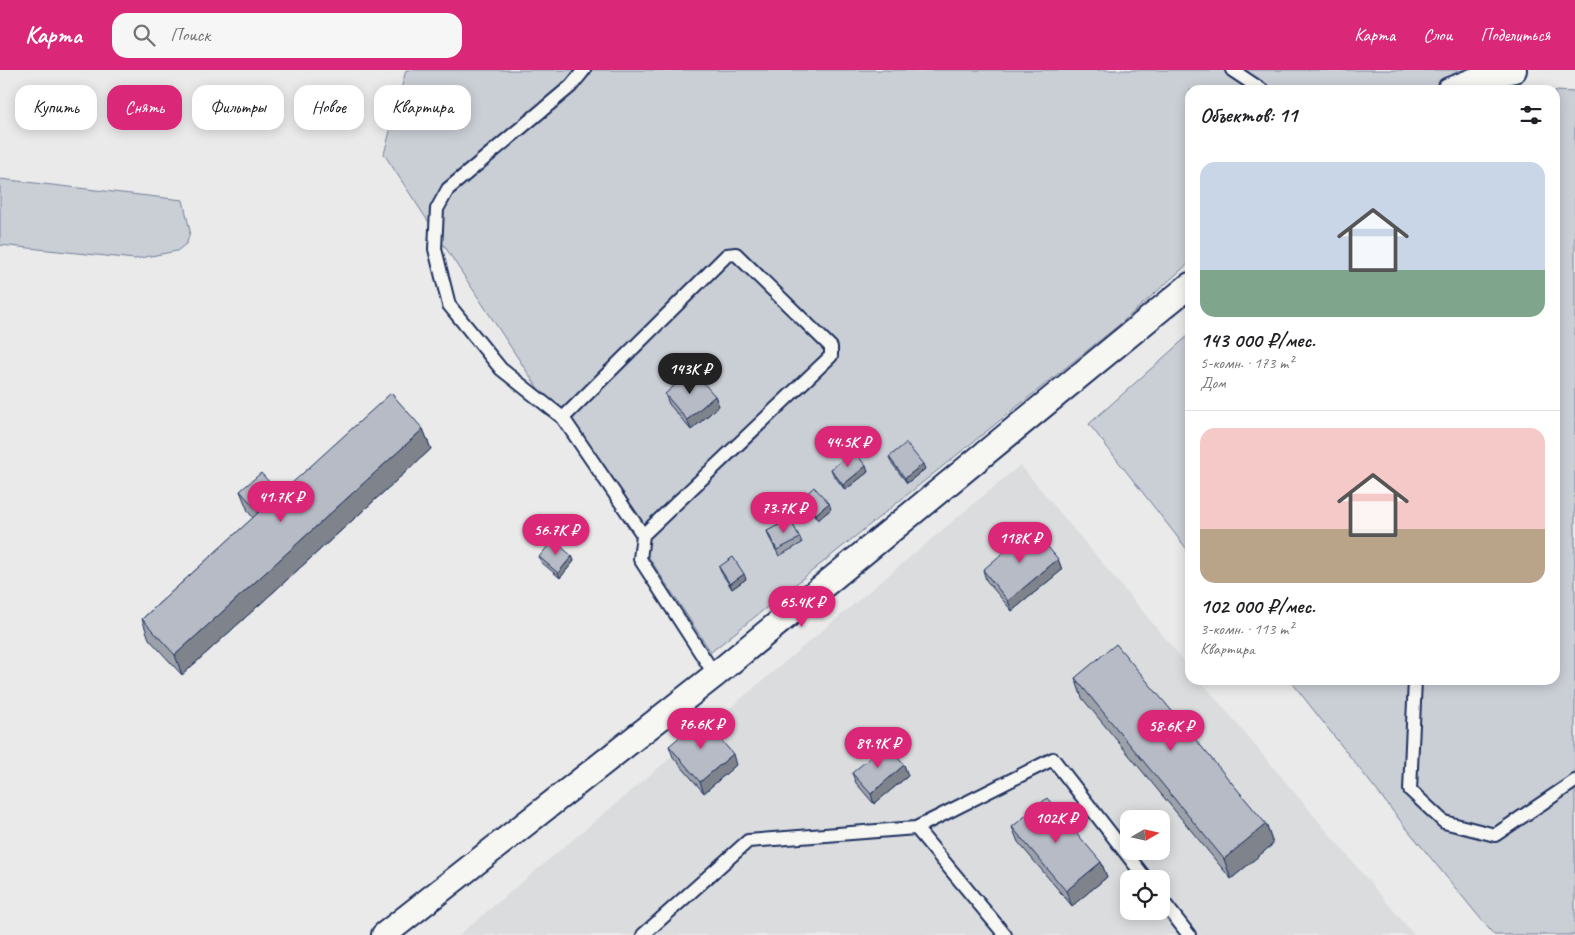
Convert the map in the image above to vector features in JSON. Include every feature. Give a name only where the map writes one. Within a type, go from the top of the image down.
[{"type":"street","points":[[1462,85],[1483,77],[1514,70]]},
{"type":"street","points":[[384,935],[715,675],[1185,289]]},
{"type":"lane","points":[[584,70],[571,86],[448,189],[436,209],[435,249],[449,306],[501,369],[562,418],[643,535]]},
{"type":"lane","points":[[1232,70],[1254,85]]},
{"type":"lane","points":[[562,418],[727,256],[736,254],[831,347],[832,356],[643,535],[640,559],[715,675]]},
{"type":"lane","points":[[1415,685],[1410,790],[1444,822],[1495,835],[1575,781]]},
{"type":"lane","points":[[643,935],[748,841],[916,828],[1053,759],[1139,870]]},
{"type":"lane","points":[[916,828],[1005,935]]},
{"type":"lane","points":[[1170,911],[1189,935]]},
{"type":"shaded area","points":[[406,70],[1470,70],[1439,85],[1185,85],[1185,266],[1119,325],[711,652],[384,154],[390,130],[471,130],[471,85],[402,85]]},
{"type":"shaded area","points":[[1560,91],[1575,92],[1575,935],[1494,935],[1403,824],[1294,685],[1560,685]]},
{"type":"shaded area","points":[[0,179],[183,200],[190,231],[187,243],[177,251],[135,259],[0,245]]},
{"type":"shaded area","points":[[1185,338],[1185,547],[1089,424]]},
{"type":"shaded area","points":[[1020,465],[1185,662],[1185,685],[1204,685],[1414,935],[459,935]]},
{"type":"building","points":[[692,370],[715,396],[687,420],[665,394]]},
{"type":"building","points":[[391,393],[423,429],[175,655],[142,619],[259,512],[240,491],[261,473],[280,494]]},
{"type":"building","points":[[906,443],[923,464],[905,478],[889,457]]},
{"type":"building","points":[[854,451],[866,466],[843,485],[831,469]]},
{"type":"building","points":[[814,487],[829,503],[816,514],[802,498]]},
{"type":"building","points":[[790,519],[800,538],[777,550],[767,531]]},
{"type":"building","points":[[1032,528],[1058,559],[1008,601],[983,570]]},
{"type":"building","points":[[553,540],[572,556],[558,573],[539,557]]},
{"type":"building","points":[[733,557],[744,574],[730,584],[719,567]]},
{"type":"building","points":[[1116,644],[1266,824],[1224,859],[1075,678]]},
{"type":"building","points":[[702,718],[733,754],[700,782],[669,746]]},
{"type":"building","points":[[886,744],[904,765],[871,794],[852,773]]},
{"type":"building","points":[[1047,798],[1101,862],[1066,891],[1012,827]]}]
